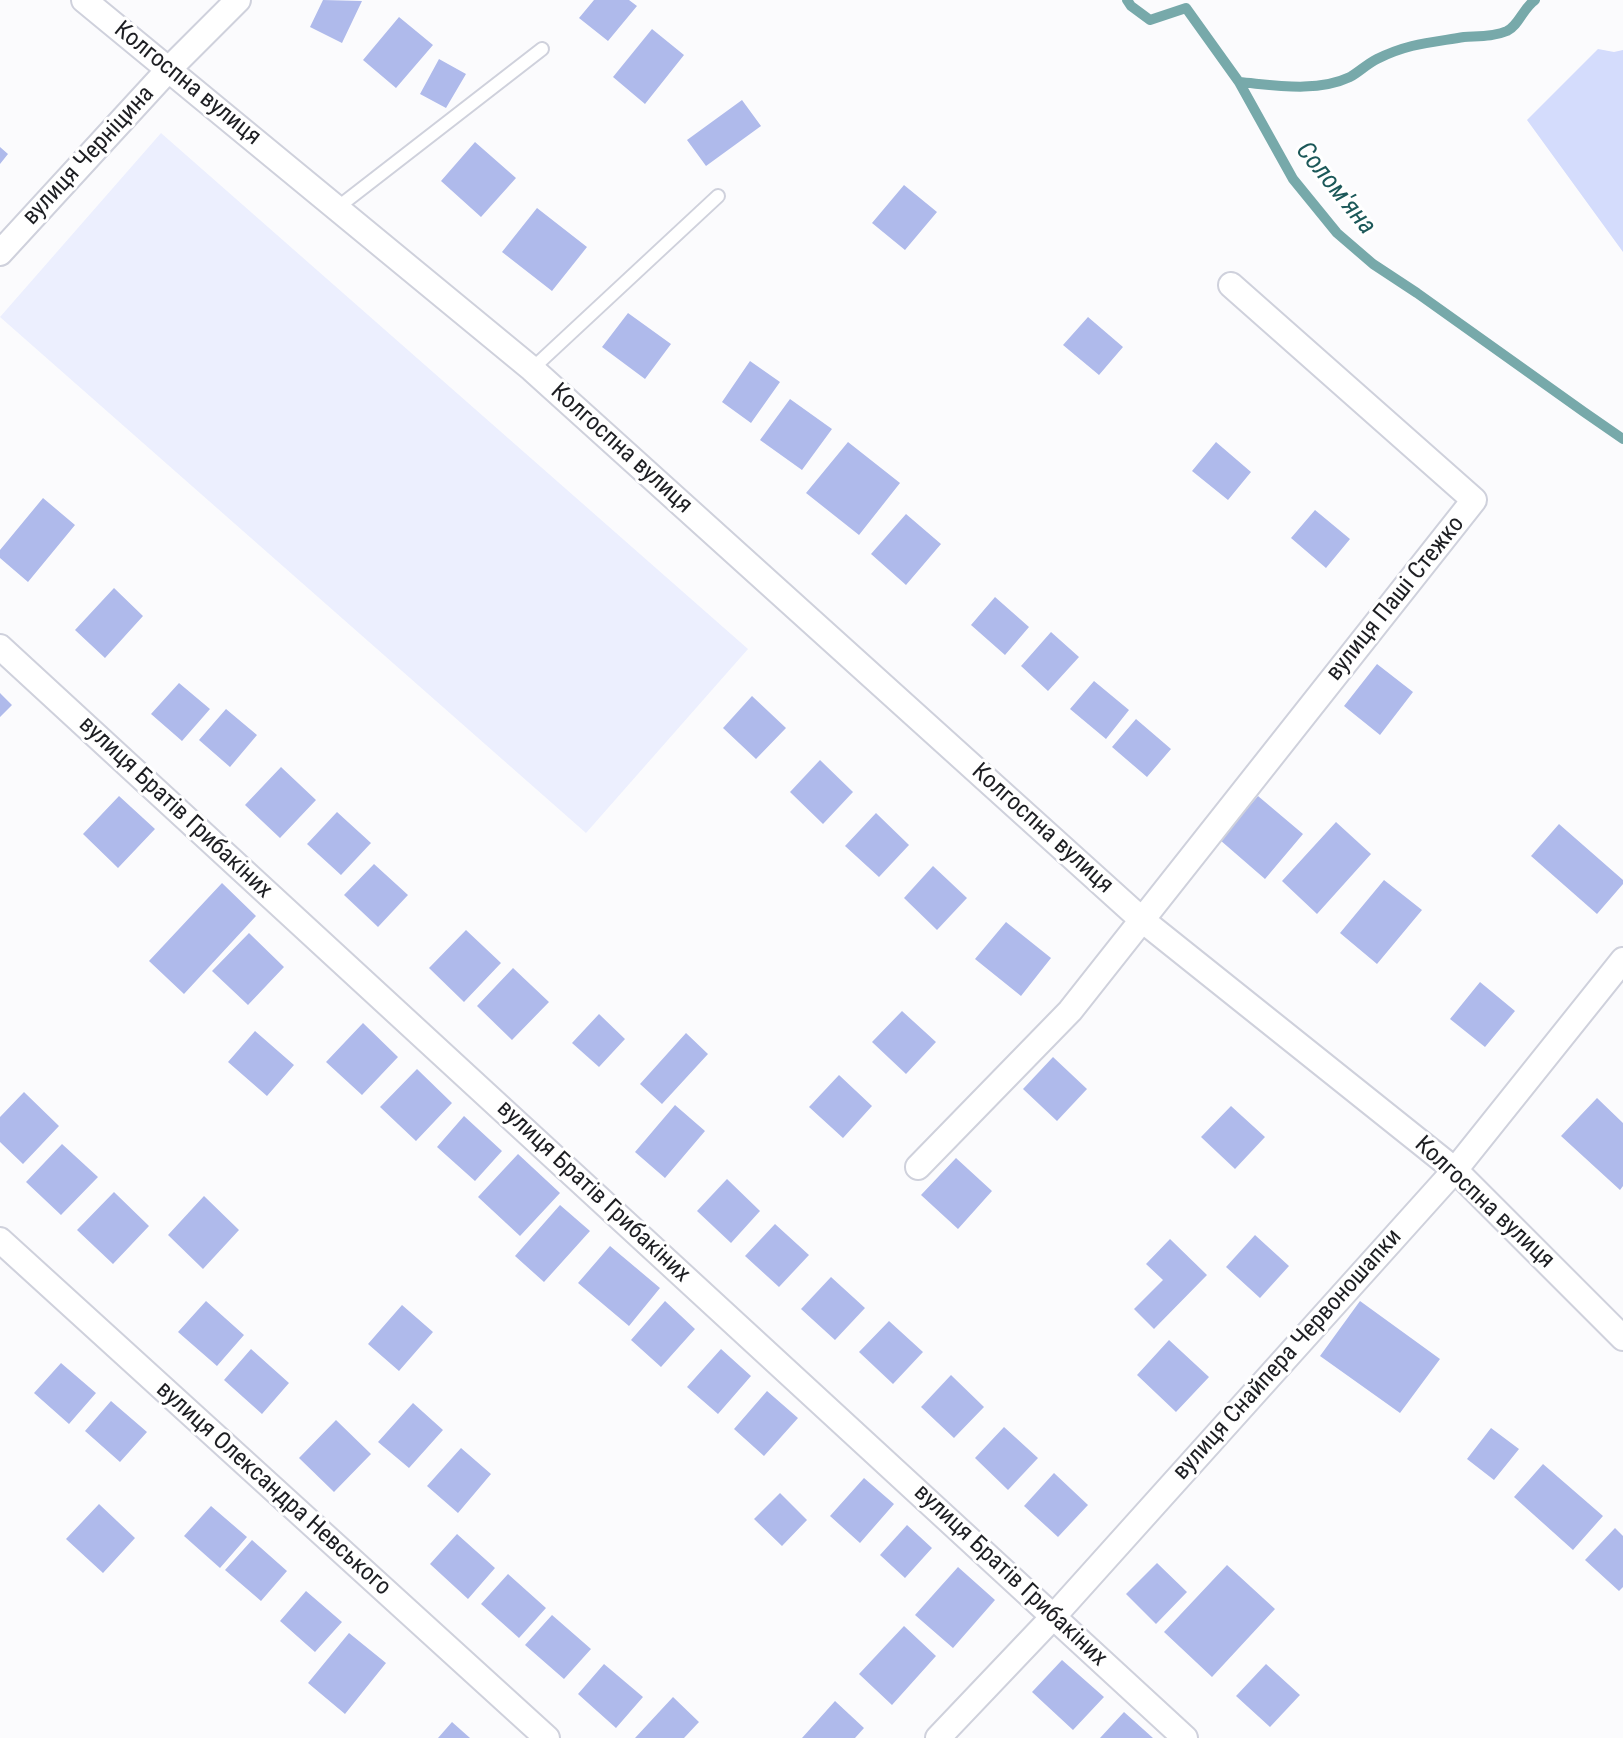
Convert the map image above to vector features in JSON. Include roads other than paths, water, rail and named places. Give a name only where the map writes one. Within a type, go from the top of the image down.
[{"type":"street","name":"Колгоспна вулиця","points":[[84,0],[533,369],[1141,919],[1455,1170],[1623,1338]]},
{"type":"street","name":"вулиця Черніцина","points":[[0,253],[169,69],[238,0]]},
{"type":"street","name":"вулиця Паші Стежко","points":[[1141,919],[1474,500],[1231,285]]},
{"type":"street","name":"вулиця Братів Грибакіних","points":[[0,647],[1185,1738]]},
{"type":"street","points":[[918,1167],[1070,1011],[1141,919]]},
{"type":"street","name":"вулиця Снайпера Червоношапки","points":[[937,1738],[1054,1616],[1455,1170],[1623,960]]},
{"type":"street","name":"вулиця Олександра Невського","points":[[0,1240],[547,1738]]},
{"type":"lane","points":[[337,208],[542,50]]},
{"type":"lane","points":[[533,369],[718,196]]},
{"type":"waterway","name":"Солом'яна","points":[[1127,0],[1150,20],[1186,8],[1239,82],[1293,179],[1337,233],[1373,264],[1623,439]]},
{"type":"waterway","points":[[1239,82],[1295,87],[1337,82],[1350,77],[1377,59],[1407,47],[1507,31],[1535,0]]}]
